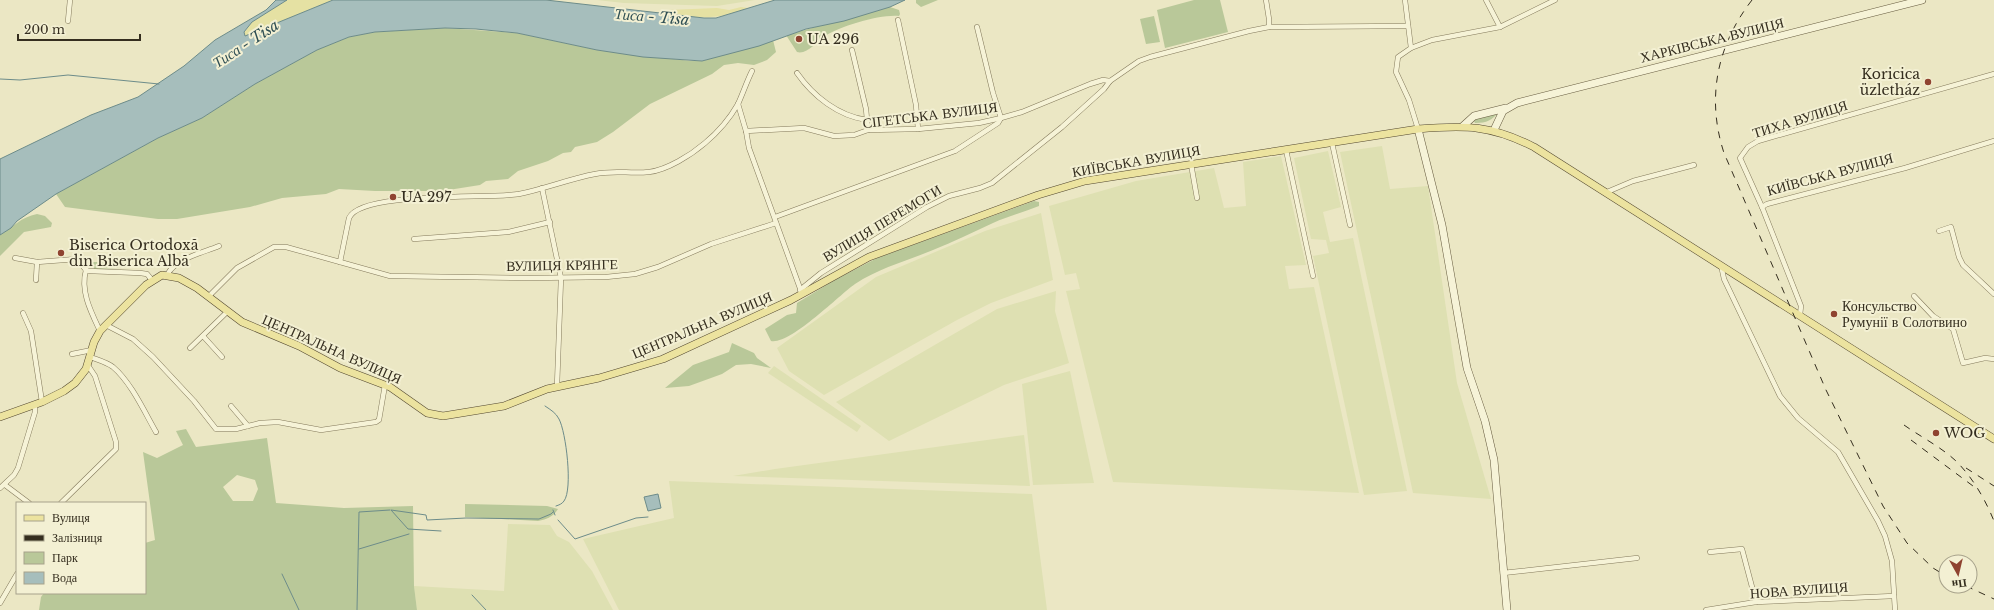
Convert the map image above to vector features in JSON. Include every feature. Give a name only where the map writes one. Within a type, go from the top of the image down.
[{"type":"main road","name":"КИЇВСЬКА ВУЛИЦЯ","points":[[801,292],[869,257],[1038,195],[1085,181],[1418,129],[1464,126],[1494,130],[1534,147],[1800,316],[1993,436]]},
{"type":"main road","name":"ЦЕНТРАЛЬНА ВУЛИЦЯ","points":[[167,275],[179,278],[209,296],[226,312],[254,328],[299,346],[340,368],[385,385],[400,393],[427,413],[444,416],[504,406],[557,386],[599,378],[662,359],[723,333],[801,292]]},
{"type":"main road","points":[[0,417],[39,404],[64,391],[75,383],[82,376],[100,331],[120,309],[152,280],[157,277],[167,275]]},
{"type":"street","points":[[68,21],[70,0]]},
{"type":"street","points":[[1266,0],[1269,27]]},
{"type":"street","points":[[1405,0],[1411,48]]},
{"type":"street","points":[[1486,0],[1500,27]]},
{"type":"street","points":[[1507,610],[1494,460],[1490,440],[1467,368],[1442,225],[1418,129],[1409,100],[1396,72],[1398,57],[1411,48],[1432,40],[1500,27],[1555,0]]},
{"type":"street","name":"ХАРКІВСЬКА ВУЛИЦЯ","points":[[1464,126],[1474,116],[1922,0]]},
{"type":"street","points":[[898,20],[916,105],[918,129]]},
{"type":"street","name":"ВУЛИЦЯ ПЕРЕМОГИ","points":[[801,292],[821,273],[928,207],[949,196],[980,188],[992,183],[1062,127],[1110,82],[1139,61],[1213,39],[1269,27],[1408,26]]},
{"type":"street","points":[[775,217],[955,151],[998,123],[1001,118],[993,93],[977,27]]},
{"type":"street","points":[[852,50],[866,109],[868,130]]},
{"type":"street","points":[[340,262],[349,218],[356,210],[395,200],[517,194],[572,179],[608,172],[642,172],[657,170],[705,144],[723,125],[738,104],[752,71]]},
{"type":"street","points":[[797,73],[809,89],[833,107],[847,115],[867,120]]},
{"type":"street","name":"ТИХА ВУЛИЦЯ","points":[[1762,207],[1740,158],[1748,147],[1758,141],[1994,74]]},
{"type":"street","name":"СІГЕТСЬКА ВУЛИЦЯ","points":[[746,131],[804,128],[834,136],[854,135],[868,130],[918,129],[1001,118],[1090,84],[1103,80],[1110,82]]},
{"type":"street","points":[[738,104],[746,131],[749,148],[801,292]]},
{"type":"street","points":[[1494,130],[1500,116],[1509,107]]},
{"type":"street","name":"КИЇВСЬКА ВУЛИЦЯ","points":[[1800,316],[1802,306],[1762,207],[1767,204],[1905,168],[1994,141]]},
{"type":"street","points":[[1332,143],[1350,225]]},
{"type":"street","points":[[1286,150],[1313,276]]},
{"type":"street","points":[[1191,164],[1197,198]]},
{"type":"street","points":[[1607,192],[1633,182],[1694,165]]},
{"type":"street","points":[[542,188],[561,278],[557,386]]},
{"type":"street","points":[[414,240],[508,232],[550,222]]},
{"type":"street","name":"ВУЛИЦЯ КРЯНГЕ","points":[[209,296],[237,268],[274,246],[280,245],[390,276],[561,278],[606,277],[635,274],[678,260],[710,244],[776,223]]},
{"type":"street","points":[[1939,231],[1951,227],[1959,257],[1963,265],[1994,294]]},
{"type":"street","points":[[167,275],[170,269],[179,262],[219,246]]},
{"type":"street","points":[[15,258],[37,262],[77,259],[86,270],[147,274],[152,280]]},
{"type":"street","points":[[36,280],[37,262]]},
{"type":"street","points":[[1721,265],[1724,280],[1780,396],[1798,418],[1838,452],[1878,521],[1885,536],[1892,561],[1895,610]]},
{"type":"street","points":[[86,270],[84,276],[87,304],[100,331]]},
{"type":"street","points":[[1914,296],[1933,316],[1953,328],[1963,363],[1985,358],[1994,359]]},
{"type":"street","points":[[190,348],[226,312]]},
{"type":"street","points":[[0,488],[18,468],[35,412],[39,404],[31,331],[23,313]]},
{"type":"street","points":[[106,325],[133,339],[152,356],[194,401],[216,429],[236,429],[278,422],[321,430],[376,422],[379,420],[385,385]]},
{"type":"street","points":[[203,336],[222,357]]},
{"type":"street","points":[[72,354],[91,353],[114,368],[131,390],[156,432]]},
{"type":"street","points":[[62,502],[116,449],[116,442],[95,376],[87,364]]},
{"type":"street","points":[[231,406],[248,426]]},
{"type":"street","points":[[5,484],[28,502]]},
{"type":"street","points":[[1710,552],[1742,548],[1756,602]]},
{"type":"street","points":[[1503,573],[1637,558]]},
{"type":"street","points":[[0,604],[16,576]]},
{"type":"street","name":"НОВА ВУЛИЦЯ","points":[[1706,610],[1756,602],[1894,596]]},
{"type":"green space","points":[[597,0],[755,0],[717,6],[624,3]]},
{"type":"green space","points":[[916,0],[938,0],[921,7],[916,3]]},
{"type":"green space","points":[[1194,0],[1220,0],[1228,32],[1165,48],[1157,10]]},
{"type":"green space","points":[[890,7],[899,10],[899,16],[872,19],[840,28],[825,36],[808,50],[801,52],[797,52],[786,35]]},
{"type":"green space","points":[[1154,16],[1160,42],[1146,44],[1140,19]]},
{"type":"green space","points":[[445,28],[517,33],[597,50],[691,61],[702,61],[773,40],[776,52],[767,60],[754,65],[738,63],[724,65],[712,74],[650,104],[597,142],[575,147],[571,152],[563,153],[548,161],[518,171],[508,179],[486,181],[480,185],[442,191],[375,191],[339,189],[326,194],[282,198],[250,207],[177,219],[158,219],[65,207],[56,194],[158,138],[202,118],[255,84],[317,50],[349,37],[375,32]]},
{"type":"green space","points":[[1499,112],[1486,122],[1475,123],[1474,121],[1476,117]]},
{"type":"green space","points":[[1382,146],[1390,189],[1428,186],[1457,383],[1491,499],[1413,493],[1340,152]]},
{"type":"green space","points":[[1328,151],[1341,207],[1323,212],[1330,242],[1353,238],[1407,491],[1364,495],[1313,256],[1329,253],[1326,240],[1311,239],[1294,158]]},
{"type":"green space","points":[[1281,156],[1306,265],[1285,266],[1289,289],[1314,287],[1359,493],[1113,482],[1066,291],[1080,289],[1076,273],[1065,275],[1049,206],[1136,181],[1214,168],[1224,208],[1246,206],[1243,162]]},
{"type":"green space","points":[[1034,201],[1039,202],[1039,206],[999,221],[864,278],[801,328],[779,340],[771,341],[765,329],[787,315],[796,313],[797,303],[833,281],[877,258]]},
{"type":"green space","points":[[1041,213],[1053,280],[991,303],[957,320],[824,395],[789,371],[777,348],[876,277],[985,231]]},
{"type":"green space","points":[[37,214],[45,216],[52,223],[51,227],[24,232],[0,256],[0,235],[22,220],[31,215]]},
{"type":"green space","points":[[118,259],[118,268],[94,269],[92,262],[109,262],[109,260]]},
{"type":"green space","points":[[1056,291],[1055,311],[1069,363],[1004,385],[889,441],[836,402],[997,309]]},
{"type":"green space","points":[[732,343],[754,353],[757,358],[771,368],[751,364],[736,365],[722,374],[689,386],[665,388],[693,365],[729,352]]},
{"type":"green space","points":[[774,366],[861,426],[857,432],[768,373]]},
{"type":"green space","points":[[1070,371],[1094,483],[1033,485],[1022,384]]},
{"type":"green space","points":[[186,429],[196,447],[267,438],[276,503],[344,508],[413,506],[414,586],[417,610],[39,610],[41,597],[43,594],[146,594],[146,543],[155,540],[143,452],[157,458],[183,445],[176,431]],"holes":[[[237,475],[255,480],[258,489],[253,501],[233,501],[223,487]]]},
{"type":"green space","points":[[1024,435],[1030,486],[733,476],[775,469]]},
{"type":"green space","points":[[669,481],[1032,494],[1047,610],[619,610],[583,539],[674,518]]},
{"type":"green space","points":[[465,504],[547,506],[558,509],[550,517],[538,521],[465,517]]},
{"type":"green space","points":[[508,524],[550,525],[557,536],[569,542],[592,571],[613,610],[417,610],[414,586],[504,591]]},
{"type":"sand","points":[[287,0],[333,0],[245,36],[244,33],[252,22]]},
{"type":"sand","points":[[741,7],[748,8],[728,15],[709,17],[668,15],[666,12],[668,10],[717,8],[729,10]]},
{"type":"water","name":"Тиса - Tisa","points":[[276,0],[287,0],[252,22],[244,32],[245,36],[333,0],[546,0],[704,18],[716,18],[775,0],[905,0],[890,7],[844,21],[806,29],[759,46],[702,61],[643,57],[597,50],[517,33],[476,29],[445,28],[375,32],[349,37],[317,50],[255,84],[202,118],[158,138],[56,194],[17,221],[11,228],[0,235],[0,159],[91,115],[138,97],[184,66],[215,40],[266,10]]},
{"type":"water","points":[[658,494],[661,508],[648,511],[644,497]]},
{"type":"waterway","points":[[0,79],[20,80],[68,75],[159,84]]},
{"type":"waterway","points":[[545,406],[555,413],[562,426],[568,460],[567,495],[563,502],[556,506]]},
{"type":"waterway","points":[[357,610],[359,512],[390,510]]},
{"type":"waterway","points":[[441,531],[408,529],[391,510],[426,515],[427,520],[466,518],[539,519],[553,512]]},
{"type":"waterway","points":[[553,510],[555,515]]},
{"type":"waterway","points":[[558,520],[575,539],[636,518],[648,517]]},
{"type":"waterway","points":[[359,549],[409,534]]},
{"type":"waterway","points":[[282,574],[299,610]]},
{"type":"waterway","points":[[472,595],[486,610]]},
{"type":"railway","points":[[1752,0],[1730,35],[1718,73],[1716,112],[1724,153],[1826,390],[1883,506],[1907,543],[1938,571]]},
{"type":"railway","points":[[1904,425],[1956,461],[1968,474],[1978,489],[1994,521]]},
{"type":"railway","points":[[1911,440],[1973,486]]},
{"type":"railway","points":[[1966,468],[1994,486]]},
{"type":"railway","points":[[1978,592],[1994,599]]},
{"type":"place","name":"UA 296","points":[[799,39]]},
{"type":"place","name":"Koricica üzletház","points":[[1928,82]]},
{"type":"place","name":"UA 297","points":[[393,197]]},
{"type":"place","name":"Biserica Ortodoxă din Biserica Albă","points":[[61,253]]},
{"type":"place","name":"Консульство Румунії в Солотвино","points":[[1834,314]]},
{"type":"place","name":"WOG","points":[[1936,433]]}]
